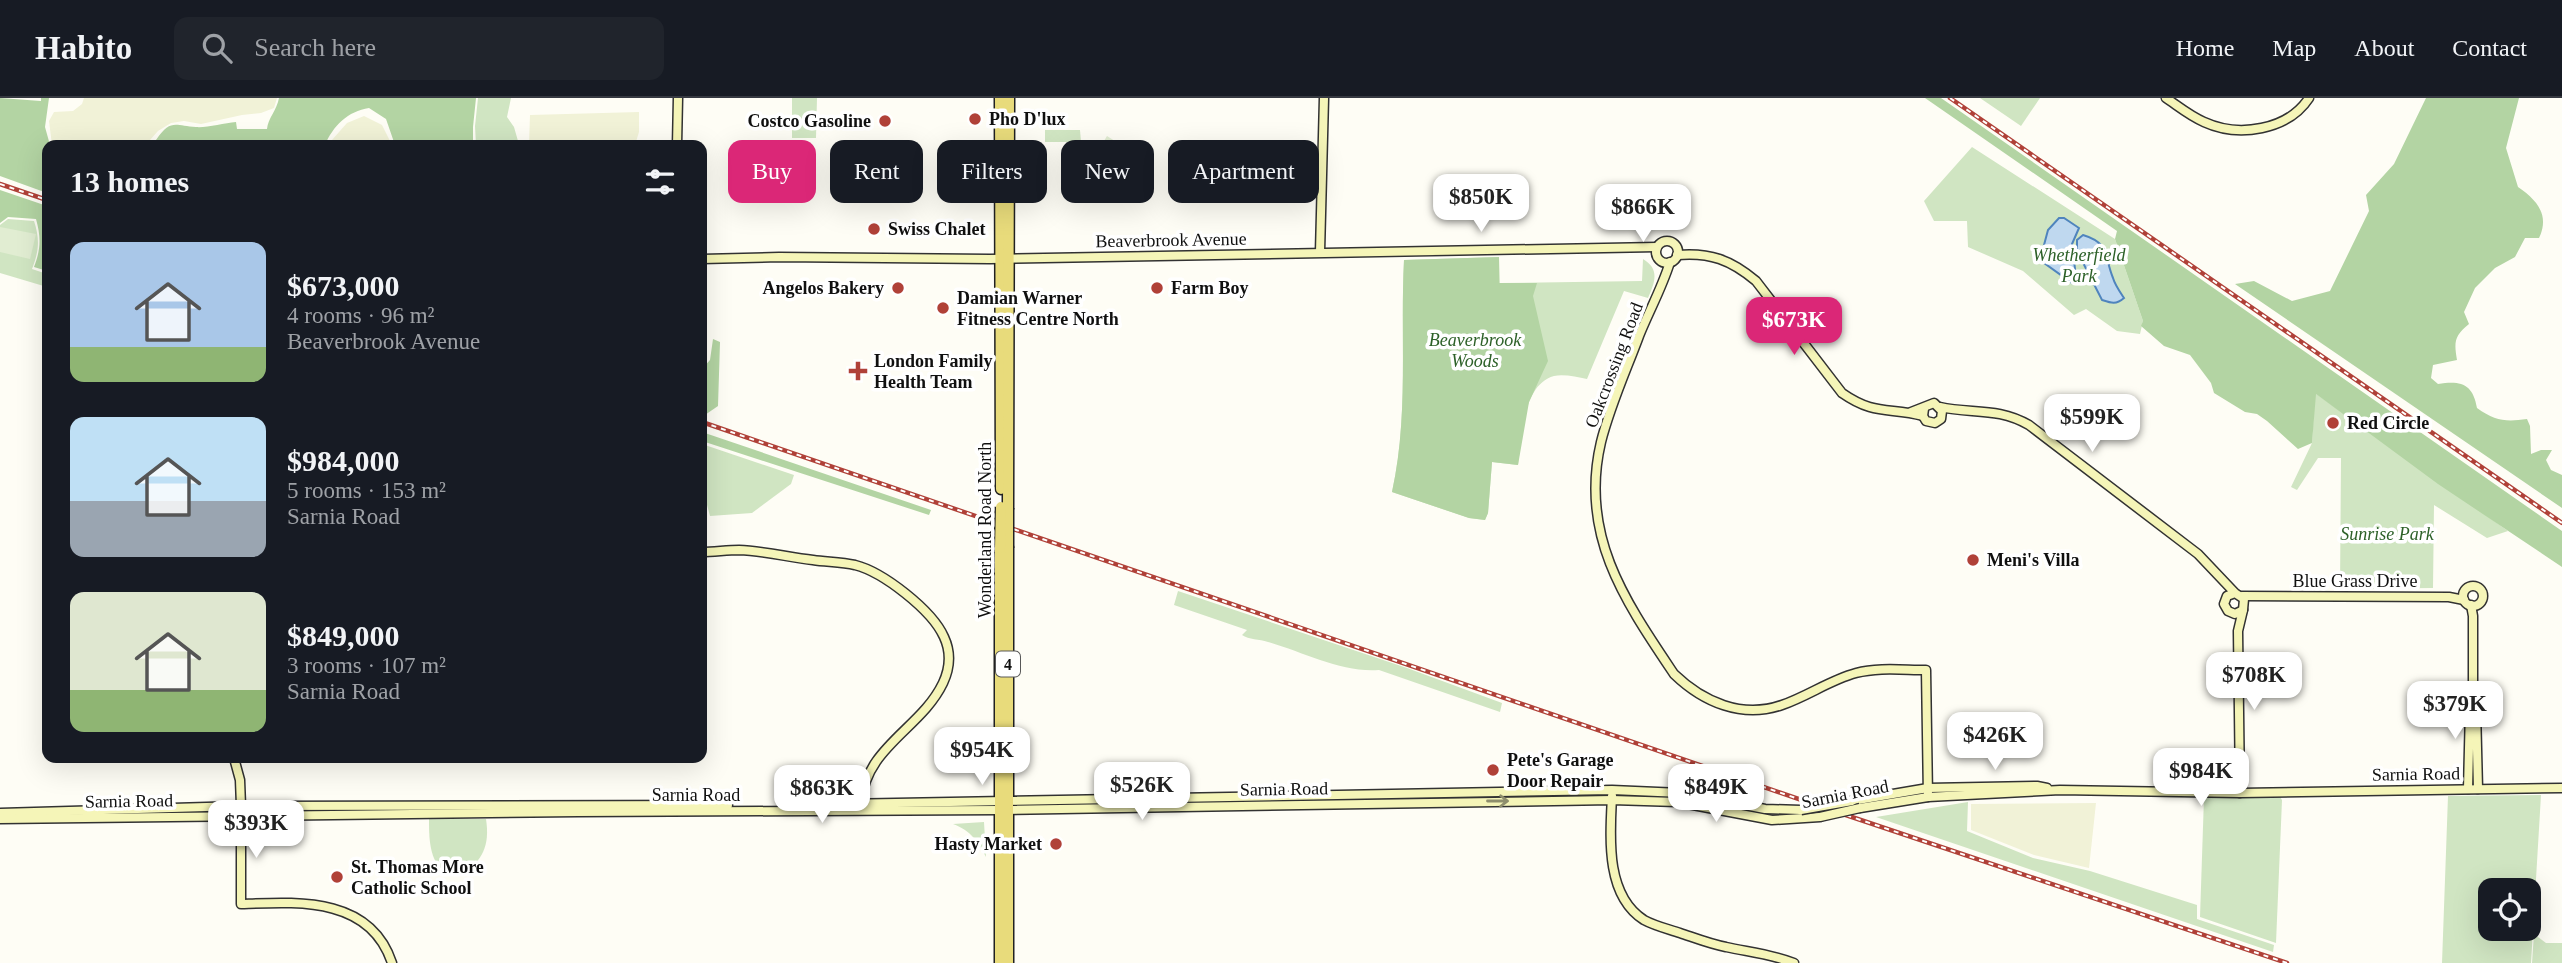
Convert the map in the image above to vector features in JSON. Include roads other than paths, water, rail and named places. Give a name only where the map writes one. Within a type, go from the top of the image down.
[{"type":"main road","name":"Wonderland Road North","points":[[1000,98],[1004,258],[1005,806],[1008,963]]},
{"type":"main road","name":"Wonderland Road North","points":[[1004,258],[1009,98]]},
{"type":"main road","name":"Wonderland Road North","points":[[1000,963],[1005,806]]},
{"type":"street","points":[[677,140],[678,98]]},
{"type":"street","points":[[1320,252],[1324,98]]},
{"type":"street","points":[[2166,98],[2211,125],[2240,128],[2277,125],[2300,111],[2309,98]]},
{"type":"street","points":[[1664,282],[1658,254],[1663,242],[1669,241],[1675,256]]},
{"type":"street","name":"Beaverbrook Avenue","points":[[707,259],[1004,258],[1594,247],[1641,248],[1658,254]]},
{"type":"street","points":[[1658,254],[1692,254],[1720,258],[1742,270],[1756,281],[1842,393],[1854,401],[1877,410],[1911,413],[1923,412],[1930,404],[1958,411],[2004,413],[2029,425],[2198,554],[2226,583],[2244,608],[2238,631],[2240,793]]},
{"type":"street","name":"Oakcrossing Road","points":[[1675,256],[1646,319],[1605,428],[1595,478],[1595,499],[1608,562],[1667,664],[1686,686],[1712,702],[1747,710],[1766,709],[1782,705],[1832,681],[1857,673],[1874,670],[1926,670],[1928,792]]},
{"type":"street","points":[[1940,407],[1941,419]]},
{"type":"street","points":[[1923,412],[1930,422],[1935,423],[1958,411]]},
{"type":"street","points":[[707,552],[739,550],[855,565],[873,571],[904,593],[933,619],[944,636],[949,663],[941,687],[870,768],[863,786],[861,803]]},
{"type":"street","points":[[2235,595],[2225,608],[2231,613],[2238,631]]},
{"type":"street","name":"Blue Grass Drive","points":[[2235,595],[2449,597],[2469,600],[2473,616],[2473,703],[2470,708],[2473,789]]},
{"type":"street","points":[[2231,613],[2261,597]]},
{"type":"street","points":[[235,763],[240,780],[242,904],[310,902],[330,906],[365,926],[378,938],[392,963]]},
{"type":"street","name":"Sarnia Road","points":[[0,813],[1005,806],[1681,793],[1765,809],[1801,810],[1928,792],[2060,790],[2240,793],[2562,788]]},
{"type":"street","name":"Sarnia Road","points":[[1612,795],[1677,802],[1772,820],[1820,817],[1928,792]]},
{"type":"street","points":[[1612,795],[1614,871],[1617,887],[1636,914],[1647,921],[1705,941],[1794,963]]},
{"type":"street","name":"Sarnia Road","points":[[0,819],[241,811],[861,803],[1005,806]]},
{"type":"water","points":[[2059,218],[2064,218],[2079,228],[2072,244],[2076,277],[2072,283],[2040,260],[2048,230]]},
{"type":"water","points":[[2083,235],[2098,242],[2105,251],[2114,281],[2124,298],[2118,302],[2102,300],[2077,251],[2077,240]]},
{"type":"railway","points":[[1950,98],[2562,523]]},
{"type":"railway","points":[[0,184],[42,198]]},
{"type":"railway","points":[[707,424],[1819,806],[2287,963]]},
{"type":"place","name":"Pho D'lux","points":[[975,119]]},
{"type":"place","name":"Costco Gasoline","points":[[885,121]]},
{"type":"place","name":"Swiss Chalet","points":[[874,229]]},
{"type":"place","name":"Angelos Bakery","points":[[898,288]]},
{"type":"place","name":"Farm Boy","points":[[1157,288]]},
{"type":"place","name":"Damian Warner Fitness Centre North","points":[[943,308]]},
{"type":"place","name":"London Family Health Team","points":[[858,371]]},
{"type":"place","name":"Red Circle","points":[[2333,423]]},
{"type":"place","name":"Meni's Villa","points":[[1973,560]]},
{"type":"place","name":"Pete's Garage Door Repair","points":[[1493,770]]},
{"type":"place","name":"Hasty Market","points":[[1056,844]]},
{"type":"place","name":"St. Thomas More Catholic School","points":[[337,877]]},
{"type":"park label","name":"Whetherfield Park","points":[[2079,265]]},
{"type":"park label","name":"Beaverbrook Woods","points":[[1475,350]]},
{"type":"park label","name":"Sunrise Park","points":[[2387,534]]}]
